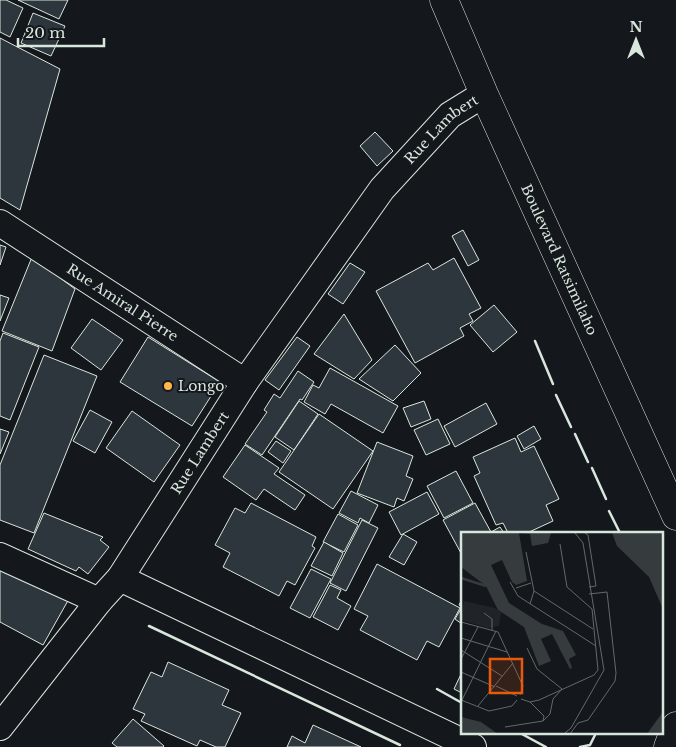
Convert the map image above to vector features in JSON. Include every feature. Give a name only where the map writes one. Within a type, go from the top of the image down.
[{"type":"main road","name":"Boulevard Ratsimilaho","points":[[444,0],[484,94],[676,516]]},
{"type":"main road","points":[[668,747],[676,726]]},
{"type":"street","name":"Rue Lambert","points":[[0,727],[99,601],[120,578],[245,382],[382,189],[450,115],[484,94]]},
{"type":"street","name":"Rue Amiral Pierre","points":[[0,223],[245,382]]},
{"type":"street","points":[[0,556],[99,601]]},
{"type":"street","points":[[120,578],[473,747]]},
{"type":"building","points":[[0,0],[6,0],[23,8],[10,37],[0,32]]},
{"type":"building","points":[[18,0],[68,0],[59,19]]},
{"type":"building","points":[[33,13],[65,26],[51,56],[21,43]]},
{"type":"building","points":[[0,38],[60,69],[20,210],[0,198]]},
{"type":"building","points":[[375,132],[393,151],[377,166],[360,146]]},
{"type":"building","points":[[463,230],[479,260],[468,266],[452,236]]},
{"type":"building","points":[[0,245],[6,247],[0,265]]},
{"type":"building","points":[[32,257],[75,289],[52,351],[2,331]]},
{"type":"building","points":[[454,258],[481,308],[469,314],[473,321],[460,328],[464,336],[415,363],[376,291],[428,263],[433,270]]},
{"type":"building","points":[[350,263],[365,272],[343,304],[328,294]]},
{"type":"building","points":[[0,295],[9,298],[0,321]]},
{"type":"building","points":[[494,305],[517,332],[493,352],[470,325]]},
{"type":"building","points":[[344,314],[372,360],[354,379],[314,354]]},
{"type":"building","points":[[92,319],[123,340],[101,370],[71,348]]},
{"type":"building","points":[[3,333],[39,347],[10,420],[0,416],[0,341]]},
{"type":"building","points":[[148,337],[220,382],[192,426],[120,382]]},
{"type":"building","points":[[297,337],[310,346],[279,390],[265,380]]},
{"type":"building","points":[[395,345],[421,373],[393,401],[359,379]]},
{"type":"building","points":[[44,355],[97,376],[34,533],[0,520],[0,465]]},
{"type":"building","points":[[330,368],[398,406],[383,433],[331,404],[325,414],[304,402],[313,385],[319,388]]},
{"type":"building","points":[[298,371],[314,382],[302,400],[300,399],[262,455],[245,444],[267,412],[264,410],[274,394],[280,398]]},
{"type":"building","points":[[299,401],[318,414],[294,450],[275,437]]},
{"type":"building","points":[[424,401],[431,419],[411,427],[403,408]]},
{"type":"building","points":[[486,403],[497,424],[455,447],[444,426]]},
{"type":"building","points":[[90,410],[112,422],[95,453],[73,441]]},
{"type":"building","points":[[132,411],[180,445],[154,482],[106,448]]},
{"type":"building","points":[[319,414],[373,451],[333,509],[279,472]]},
{"type":"building","points":[[438,419],[450,444],[426,455],[414,430]]},
{"type":"building","points":[[534,426],[541,439],[524,449],[517,436]]},
{"type":"building","points":[[0,429],[9,432],[0,454]]},
{"type":"building","points":[[515,438],[521,452],[534,446],[559,499],[546,505],[553,521],[529,532],[508,532],[503,523],[496,525],[474,476],[480,473],[473,457]]},
{"type":"building","points":[[276,441],[291,451],[283,463],[268,452]]},
{"type":"building","points":[[377,442],[413,456],[406,476],[413,479],[404,501],[397,498],[394,507],[357,493]]},
{"type":"building","points":[[245,445],[279,468],[274,474],[305,495],[295,510],[264,489],[256,500],[223,477]]},
{"type":"building","points":[[456,471],[473,503],[444,518],[427,486]]},
{"type":"building","points":[[351,491],[378,505],[369,523],[360,518],[358,523],[339,513]]},
{"type":"building","points":[[427,492],[439,514],[401,535],[389,512]]},
{"type":"building","points":[[251,503],[316,537],[312,546],[315,548],[295,585],[287,581],[279,596],[223,567],[230,553],[215,545],[235,508],[245,513]]},
{"type":"building","points":[[475,503],[491,532],[461,532],[461,553],[443,520]]},
{"type":"building","points":[[44,513],[103,537],[100,540],[109,547],[88,574],[79,567],[76,571],[28,549]]},
{"type":"building","points":[[338,514],[358,525],[344,552],[323,542]]},
{"type":"building","points":[[362,520],[378,528],[346,591],[330,583]]},
{"type":"building","points":[[500,527],[503,532],[491,532]]},
{"type":"building","points":[[403,534],[417,542],[404,565],[389,557]]},
{"type":"building","points":[[324,542],[343,553],[332,576],[311,566]]},
{"type":"building","points":[[0,558],[70,597],[43,645],[0,622]]},
{"type":"building","points":[[377,564],[460,608],[439,647],[427,641],[417,660],[360,630],[368,616],[354,609]]},
{"type":"building","points":[[311,569],[331,579],[310,618],[290,608]]},
{"type":"building","points":[[330,585],[341,590],[337,598],[351,606],[338,630],[313,617]]},
{"type":"building","points":[[461,609],[461,623],[455,619]]},
{"type":"building","points":[[168,662],[229,690],[222,705],[241,713],[225,747],[216,747],[200,740],[197,746],[141,721],[145,714],[133,709],[151,672],[162,677]]},
{"type":"building","points":[[461,674],[461,692],[454,689]]},
{"type":"building","points":[[133,719],[164,746],[117,747],[112,743]]},
{"type":"building","points":[[313,725],[361,747],[287,747],[292,736],[305,743]]},
{"type":"wall","points":[[535,341],[553,384]]},
{"type":"wall","points":[[556,395],[571,427]]},
{"type":"wall","points":[[575,434],[588,462]]},
{"type":"wall","points":[[592,468],[606,499]]},
{"type":"wall","points":[[609,511],[620,532]]},
{"type":"wall","points":[[149,626],[400,745]]},
{"type":"wall","points":[[437,689],[461,702]]},
{"type":"wall","points":[[522,734],[546,747]]},
{"type":"wall","points":[[580,747],[590,745],[596,734]]},
{"type":"place","name":"Longo","points":[[168,386]]}]
